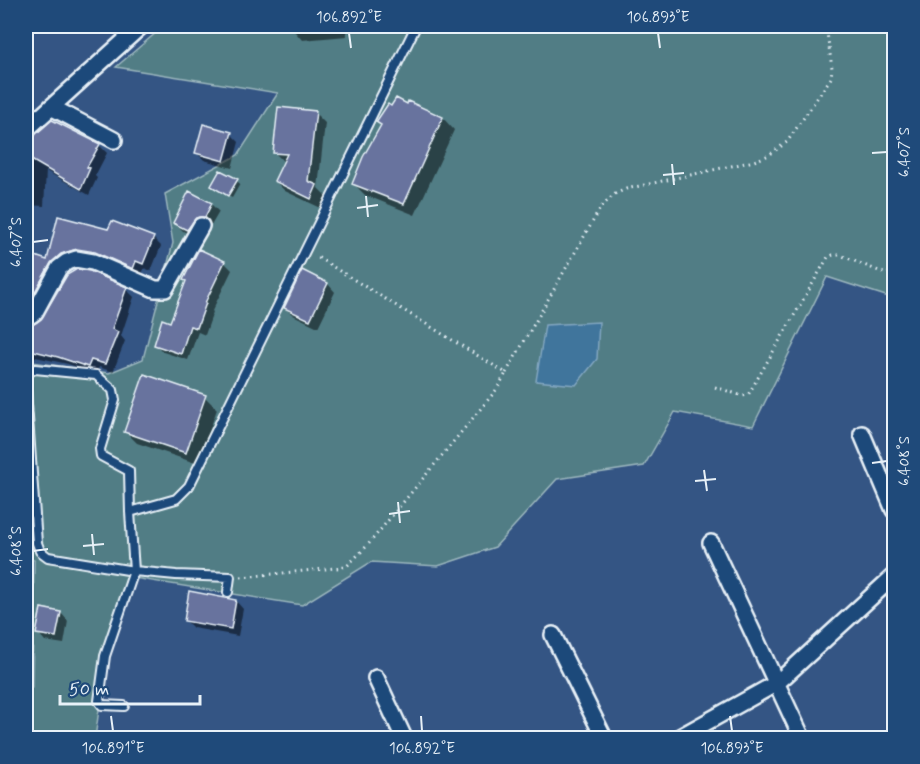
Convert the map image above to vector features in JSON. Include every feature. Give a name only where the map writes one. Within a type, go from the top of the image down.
[{"type":"street","points":[[26,130],[141,26]]},
{"type":"street","points":[[47,110],[114,140]]},
{"type":"street","points":[[26,314],[31,315],[35,312],[59,268],[76,259],[93,262],[155,289],[165,289],[201,226]]},
{"type":"street","points":[[862,434],[894,510]]},
{"type":"street","points":[[711,543],[802,738]]},
{"type":"street","points":[[678,738],[777,683],[894,576]]},
{"type":"street","points":[[553,635],[604,738]]},
{"type":"street","points":[[376,678],[404,738]]},
{"type":"lane","points":[[130,512],[176,499],[189,486],[416,26]]},
{"type":"lane","points":[[26,114],[47,110]]},
{"type":"lane","points":[[26,376],[27,373],[36,369],[96,375],[113,390],[115,400],[100,449],[101,456],[129,471],[134,571],[105,656],[99,701],[102,705],[124,706]]},
{"type":"lane","points":[[26,390],[37,543],[40,550],[48,557],[134,571],[176,576],[230,577],[228,592]]},
{"type":"path","points":[[230,577],[346,567],[367,546],[497,389],[601,207],[615,194],[626,189],[754,161],[769,155],[787,142],[831,78],[832,68],[826,26]]},
{"type":"path","points":[[306,250],[506,374]]},
{"type":"path","points":[[715,387],[743,396],[748,395],[828,257],[840,255],[886,274],[889,273],[894,263]]},
{"type":"green space","points":[[164,26],[894,26],[894,292],[892,298],[827,277],[753,426],[675,412],[644,466],[557,479],[495,547],[438,566],[371,562],[302,605],[134,578],[113,640],[102,688],[95,738],[26,738],[26,687],[32,687],[34,560],[26,558],[26,361],[109,373],[143,359],[173,243],[165,194],[238,155],[278,93],[116,67]],"holes":[[[41,608],[61,612],[56,637],[36,633]]]},
{"type":"water","points":[[599,322],[597,359],[576,385],[536,381],[545,325]]},
{"type":"building","points":[[396,98],[443,117],[404,204],[352,184],[363,157],[381,125],[376,122],[388,104],[391,106]]},
{"type":"building","points":[[278,107],[316,111],[308,181],[317,185],[311,199],[274,181],[287,154],[273,153]]},
{"type":"building","points":[[52,120],[100,144],[87,167],[90,168],[81,189],[26,157],[26,148],[36,134]]},
{"type":"building","points":[[203,124],[232,132],[224,161],[195,153]]},
{"type":"building","points":[[220,170],[238,179],[228,196],[211,186]]},
{"type":"building","points":[[189,191],[212,203],[205,217],[196,218],[187,230],[173,223]]},
{"type":"building","points":[[58,216],[108,229],[112,221],[154,237],[143,264],[136,261],[133,269],[95,252],[77,249],[61,254],[51,263],[26,305],[26,253],[47,260]]},
{"type":"building","points":[[199,249],[225,261],[205,303],[197,328],[190,326],[181,354],[154,345],[162,319],[170,322],[186,281],[183,280]]},
{"type":"building","points":[[77,269],[90,271],[127,287],[112,329],[118,332],[105,364],[91,360],[88,367],[26,349],[26,324],[34,324],[41,319],[67,275]]},
{"type":"building","points":[[302,270],[328,283],[310,320],[284,308]]},
{"type":"building","points":[[144,374],[206,395],[186,453],[124,432]]},
{"type":"building","points":[[189,591],[236,600],[231,629],[184,621]]},
{"type":"building","points":[[41,608],[61,612],[56,637],[36,634]]}]
